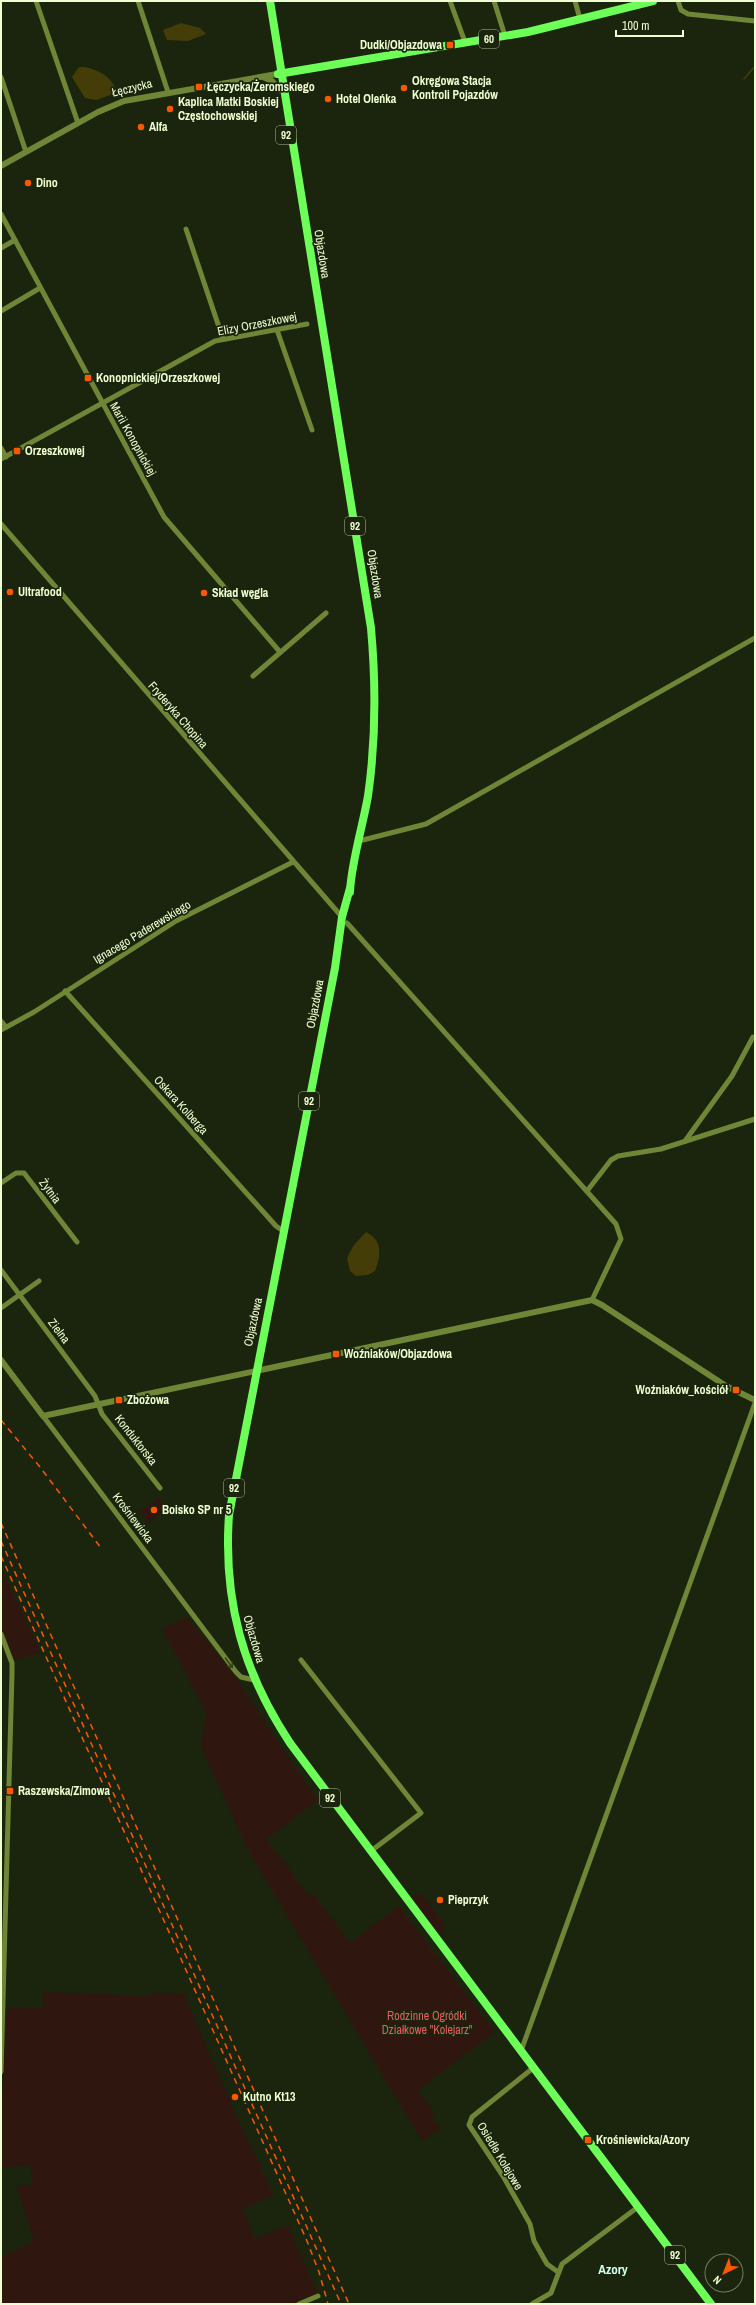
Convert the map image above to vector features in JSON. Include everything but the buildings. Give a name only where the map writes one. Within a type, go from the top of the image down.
[{"type":"main road","name":"Objazdowa","points":[[266,1],[280,73],[280,90],[286,135],[300,194]]},
{"type":"main road","name":"Objazdowa","points":[[254,1680],[242,1646],[230,1588],[228,1546],[229,1515],[255,1371],[368,794],[374,741],[375,678],[372,634],[280,73],[270,1]]},
{"type":"main road","name":"60","points":[[280,73],[506,36],[653,1]]},
{"type":"main road","name":"92","points":[[254,1680],[270,1711],[290,1743],[711,2304]]},
{"type":"street","points":[[36,1],[78,123]]},
{"type":"street","points":[[138,1],[168,92]]},
{"type":"street","points":[[450,1],[465,42]]},
{"type":"street","points":[[494,1],[506,36]]},
{"type":"street","points":[[575,1],[580,19]]},
{"type":"street","points":[[678,1],[681,10],[688,14],[755,21]]},
{"type":"street","name":"Łęczycka","points":[[1,166],[78,123],[118,103],[168,92],[280,73]]},
{"type":"street","points":[[262,76],[272,81],[280,90]]},
{"type":"street","points":[[1,77],[26,152]]},
{"type":"street","name":"Marii Konopnickiej","points":[[1,214],[164,517],[280,652]]},
{"type":"street","points":[[186,229],[223,339]]},
{"type":"street","points":[[1,248],[15,240]]},
{"type":"street","points":[[1,311],[40,288]]},
{"type":"street","name":"Elizy Orzeszkowej","points":[[4,458],[223,339],[307,324]]},
{"type":"street","points":[[277,330],[312,430]]},
{"type":"street","points":[[1,448],[4,458]]},
{"type":"street","name":"Fryderyka Chopina","points":[[1,524],[293,862],[616,1224],[621,1239],[592,1300]]},
{"type":"street","points":[[253,676],[326,613]]},
{"type":"street","points":[[359,841],[426,824],[755,638]]},
{"type":"street","name":"Ignacego Paderewskiego","points":[[1,1030],[176,921],[293,862]]},
{"type":"street","name":"Oskara Kolberga","points":[[65,991],[276,1226],[283,1231]]},
{"type":"street","points":[[1,1021],[6,1027]]},
{"type":"street","points":[[685,1141],[732,1076],[753,1037]]},
{"type":"street","points":[[587,1191],[611,1160],[618,1156],[661,1149],[755,1119]]},
{"type":"street","name":"Żytnia","points":[[1,1183],[16,1173],[24,1173],[77,1242]]},
{"type":"street","name":"Zielna","points":[[1,1270],[95,1396],[98,1404]]},
{"type":"street","points":[[1,1308],[39,1281]]},
{"type":"street","points":[[43,1416],[592,1300],[726,1386],[755,1401],[521,2051]]},
{"type":"street","name":"Krośniewicka","points":[[1,1360],[236,1672],[241,1678],[254,1680]]},
{"type":"street","name":"Konduktorska","points":[[98,1404],[102,1414],[160,1488]]},
{"type":"street","points":[[1,1634],[12,1663],[1,2072]]},
{"type":"street","points":[[301,1660],[421,1813],[371,1851]]},
{"type":"street","name":"Osiedle Kolejowe","points":[[533,2068],[472,2117],[469,2125],[503,2176],[530,2224],[534,2241],[547,2264],[558,2272]]},
{"type":"street","points":[[532,2304],[551,2293],[558,2272],[568,2259],[638,2207]]},
{"type":"street","points":[[299,2304],[318,2296]]},
{"type":"green space","name":"Boisko SP nr 5","points":[[159,1498],[167,1509],[148,1523],[140,1511]]},
{"type":"green space","points":[[1,1568],[41,1653],[14,1660],[1,1626]]},
{"type":"green space","name":"Rodzinne Ogródki Działkowe \"Kolejarz\"","points":[[187,1617],[235,1676],[318,1800],[267,1839],[309,1896],[313,1893],[350,1943],[399,1906],[495,2032],[418,2090],[435,2113],[431,2116],[441,2128],[422,2141],[249,1852],[201,1747],[206,1713],[162,1628]]},
{"type":"green space","points":[[418,1894],[423,1896],[445,1924],[442,1934],[437,1933],[411,1898]]},
{"type":"green space","points":[[43,1992],[154,1996],[153,1992],[184,1994],[242,2128],[274,2195],[243,2209],[255,2239],[288,2225],[318,2294],[295,2304],[1,2304],[1,2257],[34,2241],[16,2185],[32,2185],[31,2166],[1,2167],[1,2117],[7,2008],[43,2008]]},
{"type":"shaded area","points":[[181,23],[200,28],[206,34],[188,41],[167,40],[163,30]]},
{"type":"shaded area","points":[[79,67],[91,68],[108,77],[115,87],[116,93],[96,100],[85,98],[72,77]]},
{"type":"shaded area","points":[[366,1232],[372,1236],[378,1244],[379,1259],[375,1271],[368,1275],[356,1276],[350,1271],[347,1258],[354,1245]]},
{"type":"waterway","points":[[744,79],[755,66]]},
{"type":"railway","points":[[1,1420],[40,1467],[101,1548]]},
{"type":"railway","points":[[1,1523],[349,2304]]},
{"type":"railway","points":[[1,1541],[341,2304]]},
{"type":"railway","points":[[1,1556],[307,2241],[319,2272],[328,2304]]},
{"type":"place","name":"Dudki/Objazdowa","points":[[450,45]]},
{"type":"place","name":"Łęczycka/Żeromskiego","points":[[199,87]]},
{"type":"place","name":"Okręgowa Stacja Kontroli Pojazdów","points":[[404,88]]},
{"type":"place","name":"Hotel Oleńka","points":[[328,99]]},
{"type":"place","name":"Kaplica Matki Boskiej Częstochowskiej","points":[[170,109]]},
{"type":"place","name":"Alfa","points":[[141,127]]},
{"type":"place","name":"Dino","points":[[28,183]]},
{"type":"place","name":"Konopnickiej/Orzeszkowej","points":[[88,378]]},
{"type":"place","name":"Orzeszkowej","points":[[17,451]]},
{"type":"place","name":"Ultrafood","points":[[10,592]]},
{"type":"place","name":"Skład węgla","points":[[204,593]]},
{"type":"place","name":"Woźniaków/Objazdowa","points":[[336,1354]]},
{"type":"place","name":"Woźniaków_kościół","points":[[736,1390]]},
{"type":"place","name":"Zbożowa","points":[[119,1400]]},
{"type":"place","name":"Boisko SP nr 5","points":[[154,1510]]},
{"type":"place","name":"Raszewska/Zimowa","points":[[10,1791]]},
{"type":"place","name":"Pieprzyk","points":[[440,1900]]},
{"type":"place","name":"Kutno Kt13","points":[[235,2097]]},
{"type":"place","name":"Krośniewicka/Azory","points":[[588,2140]]},
{"type":"district","name":"Azory","points":[[613,2269]]}]
